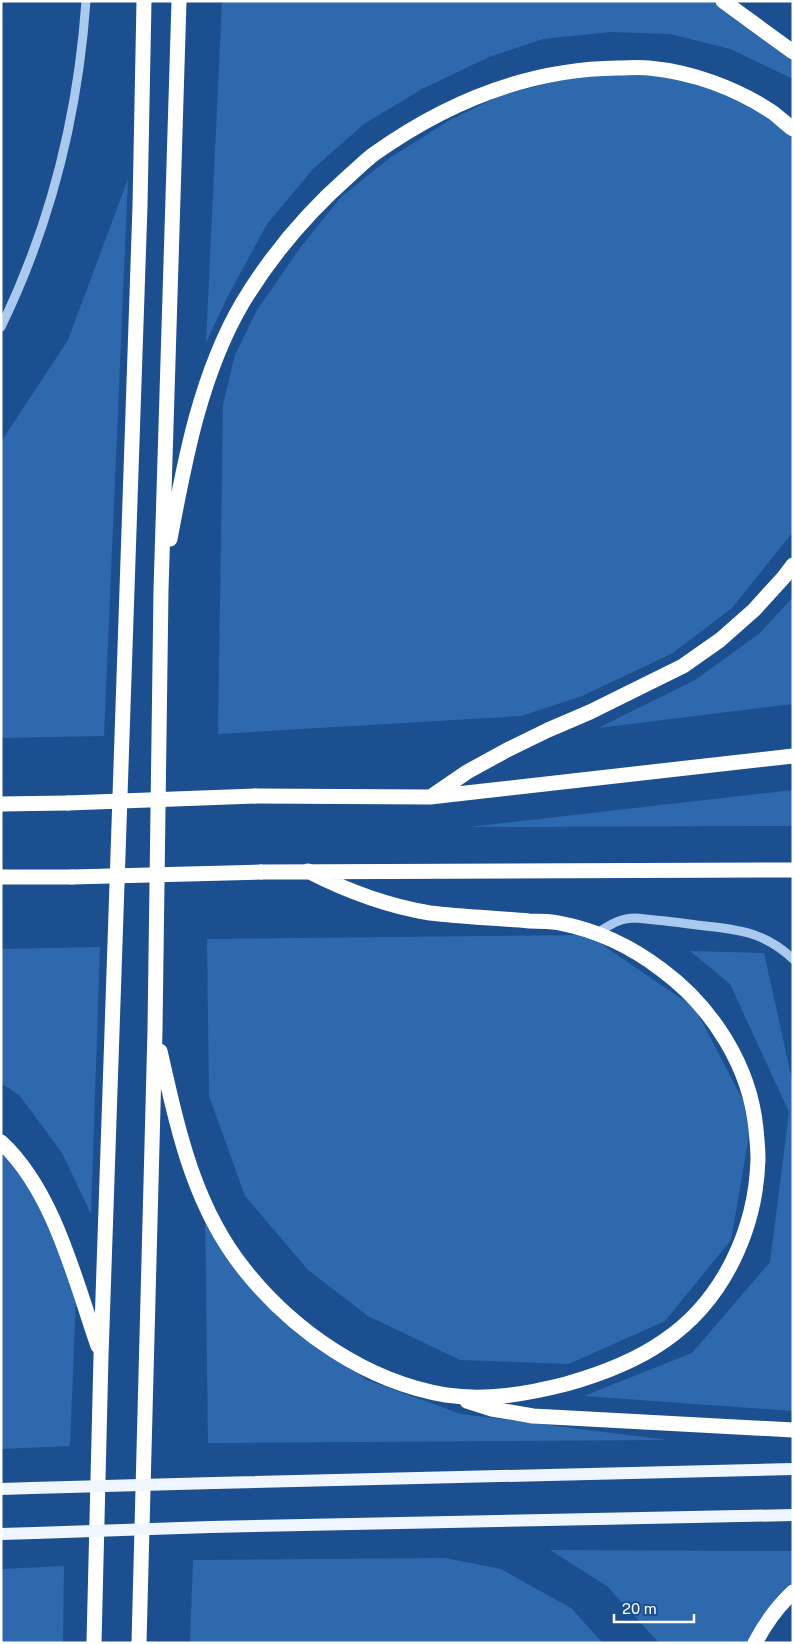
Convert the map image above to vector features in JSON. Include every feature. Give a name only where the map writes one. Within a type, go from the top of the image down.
[{"type":"highway","points":[[94,1643],[101,1356],[140,216],[144,1]]},
{"type":"highway","points":[[139,1643],[155,1030],[161,590],[178,1]]},
{"type":"highway","points":[[723,1],[793,52]]},
{"type":"highway","points":[[161,590],[182,475],[196,418],[213,363],[242,303],[279,248],[323,198],[373,155],[429,119],[480,94],[535,77],[592,68],[648,68],[692,76],[733,91],[772,112],[793,129]]},
{"type":"highway","points":[[430,797],[467,772],[507,750],[683,666],[720,640],[754,610],[793,565]]},
{"type":"highway","points":[[1,804],[255,796],[430,797],[793,756]]},
{"type":"highway","points":[[1,877],[308,871],[793,870]]},
{"type":"highway","points":[[308,871],[344,888],[396,906],[458,916],[558,923],[597,933],[632,950],[664,971],[696,1000],[723,1034],[742,1072],[754,1114],[758,1157],[754,1200],[742,1242],[722,1280],[696,1314],[663,1342],[623,1363],[582,1379],[539,1391],[495,1397],[447,1395]]},
{"type":"highway","points":[[155,1030],[179,1134],[194,1182],[216,1227],[243,1268],[276,1305],[308,1332],[357,1364],[402,1384],[447,1395],[492,1410],[534,1416],[793,1430]]},
{"type":"highway","points":[[1,1142],[37,1186],[58,1231],[101,1356]]},
{"type":"highway","points":[[755,1643],[763,1627],[793,1592]]},
{"type":"main road","points":[[1,1489],[214,1482],[793,1469]]},
{"type":"main road","points":[[1,1534],[210,1527],[793,1515]]},
{"type":"street","points":[[1,327],[20,290],[54,191],[67,141],[77,89],[84,37],[86,1]]},
{"type":"street","points":[[597,933],[616,921],[626,918],[736,930],[767,940],[781,948],[793,959]]},
{"type":"shaded area","points":[[222,1],[720,1],[793,52],[793,79],[730,49],[670,34],[611,32],[543,39],[489,57],[422,89],[364,124],[313,169],[267,224],[228,296],[206,343]]},
{"type":"shaded area","points":[[609,74],[663,75],[713,84],[793,128],[793,532],[732,608],[673,653],[582,696],[521,716],[218,734],[223,404],[235,355],[257,310],[300,248],[341,197],[391,157],[450,120],[499,96],[556,81]]},
{"type":"shaded area","points":[[128,179],[104,736],[1,738],[1,442],[68,340]]},
{"type":"shaded area","points":[[793,597],[793,704],[598,728],[695,680],[760,633]]},
{"type":"shaded area","points":[[793,790],[793,826],[469,827]]},
{"type":"shaded area","points":[[588,935],[695,1008],[752,1118],[731,1240],[665,1321],[569,1364],[460,1360],[368,1316],[308,1270],[245,1196],[209,1096],[207,939]]},
{"type":"shaded area","points":[[100,947],[91,1214],[62,1153],[20,1096],[1,1083],[1,949]]},
{"type":"shaded area","points":[[690,951],[764,953],[793,1084],[793,1411],[584,1396],[692,1353],[770,1262],[789,1112],[730,984]]},
{"type":"shaded area","points":[[1,1142],[31,1174],[76,1297],[70,1446],[1,1449]]},
{"type":"shaded area","points":[[205,1207],[297,1331],[367,1380],[461,1414],[668,1440],[208,1443]]},
{"type":"shaded area","points":[[550,1550],[793,1551],[793,1584],[764,1621],[751,1643],[659,1643],[607,1586]]},
{"type":"shaded area","points":[[445,1558],[501,1569],[571,1608],[603,1643],[190,1643],[193,1560]]},
{"type":"shaded area","points":[[64,1566],[63,1643],[1,1643],[1,1569]]}]
